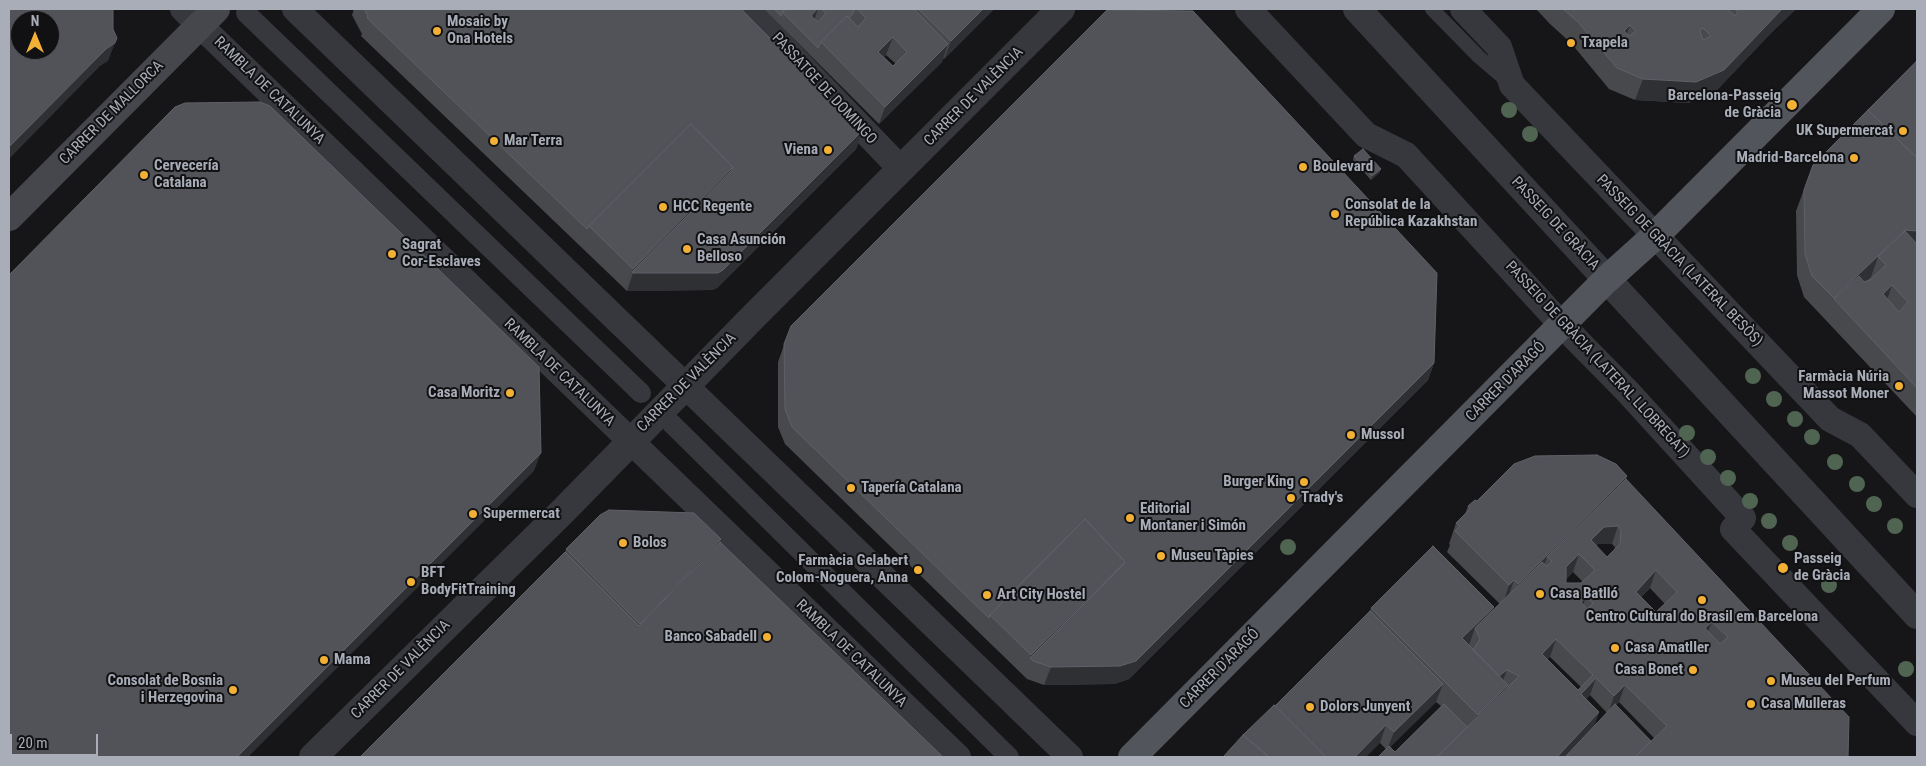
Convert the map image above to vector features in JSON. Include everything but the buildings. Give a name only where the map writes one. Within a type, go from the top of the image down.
[{"type":"main road","name":"CARRER D'ARAGÓ","points":[[1132,757],[1606,280],[1656,235],[1881,9]]},
{"type":"main road","name":"CARRER DE MALLORCA","points":[[9,217],[199,14]]},
{"type":"street","points":[[295,9],[1070,757]]},
{"type":"street","name":"PASSATGE DE DOMINGO","points":[[747,9],[901,169]]},
{"type":"street","name":"CARRER DE VALÈNCIA","points":[[313,757],[564,510],[630,441],[1061,9]]},
{"type":"street","name":"PASSEIG DE GRÀCIA (LATERAL LLOBREGAT)","points":[[1248,9],[1366,135],[1406,155],[1562,325],[1628,391],[1743,518],[1733,529],[1917,723]]},
{"type":"street","name":"PASSEIG DE GRÀCIA","points":[[1357,9],[1917,614]]},
{"type":"street","name":"PASSEIG DE GRÀCIA (LATERAL BESÒS)","points":[[1463,9],[1499,47],[1512,85],[1830,419],[1860,435],[1917,495]]},
{"type":"street","points":[[246,13],[641,393]]},
{"type":"street","name":"RAMBLA DE CATALUNYA","points":[[199,14],[630,441],[958,757]]},
{"type":"street","points":[[671,423],[1009,757]]},
{"type":"lane","points":[[1432,9],[1478,57],[1512,85]]},
{"type":"place","name":"Mosaic by Ona Hotels","points":[[437,31]]},
{"type":"place","name":"Txapela","points":[[1571,43]]},
{"type":"place","name":"Barcelona-Passeig de Gràcia","points":[[1792,105]]},
{"type":"place","name":"UK Supermercat","points":[[1903,131]]},
{"type":"place","name":"Mar Terra","points":[[494,141]]},
{"type":"place","name":"Viena","points":[[828,150]]},
{"type":"place","name":"Madrid-Barcelona","points":[[1854,158]]},
{"type":"place","name":"Boulevard","points":[[1303,167]]},
{"type":"place","name":"Cervecería Catalana","points":[[144,175]]},
{"type":"place","name":"HCC Regente","points":[[663,207]]},
{"type":"place","name":"Consolat de la República Kazakhstan","points":[[1335,214]]},
{"type":"place","name":"Casa Asunción Belloso","points":[[687,249]]},
{"type":"place","name":"Sagrat Cor-Esclaves","points":[[392,254]]},
{"type":"place","name":"Farmàcia Núria Massot Moner","points":[[1899,386]]},
{"type":"place","name":"Casa Moritz","points":[[510,393]]},
{"type":"place","name":"Mussol","points":[[1351,435]]},
{"type":"place","name":"Burger King","points":[[1304,482]]},
{"type":"place","name":"Tapería Catalana","points":[[851,488]]},
{"type":"place","name":"Trady's","points":[[1291,498]]},
{"type":"place","name":"Supermercat","points":[[473,514]]},
{"type":"place","name":"Editorial Montaner i Simón","points":[[1130,518]]},
{"type":"place","name":"Bolos","points":[[623,543]]},
{"type":"place","name":"Museu Tàpies","points":[[1161,556]]},
{"type":"place","name":"Passeig de Gràcia","points":[[1783,568]]},
{"type":"place","name":"Farmàcia Gelabert Colom-Noguera, Anna","points":[[918,570]]},
{"type":"place","name":"BFT BodyFitTraining","points":[[411,582]]},
{"type":"place","name":"Casa Batlló","points":[[1540,594]]},
{"type":"place","name":"Art City Hostel","points":[[987,595]]},
{"type":"place","name":"Centro Cultural do Brasil em Barcelona","points":[[1702,600]]},
{"type":"place","name":"Banco Sabadell","points":[[767,637]]},
{"type":"place","name":"Casa Amatller","points":[[1615,648]]},
{"type":"place","name":"Mama","points":[[324,660]]},
{"type":"place","name":"Casa Bonet","points":[[1693,670]]},
{"type":"place","name":"Museu del Perfum","points":[[1771,681]]},
{"type":"place","name":"Consolat de Bosnia i Herzegovina","points":[[233,690]]},
{"type":"place","name":"Casa Mulleras","points":[[1751,704]]},
{"type":"place","name":"Dolors Junyent","points":[[1310,707]]}]
